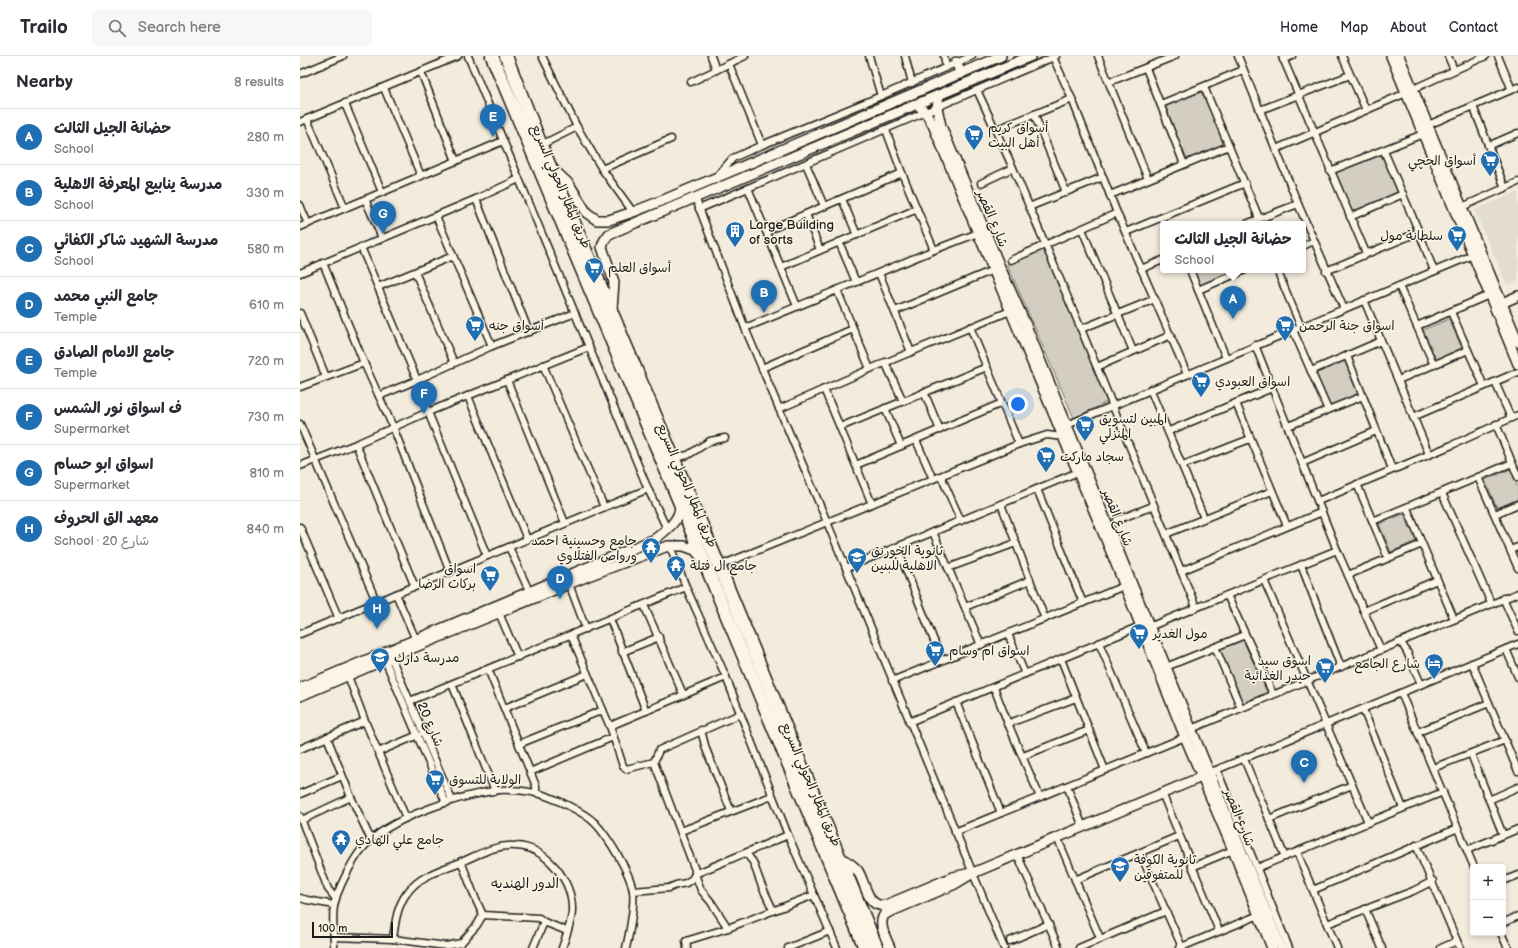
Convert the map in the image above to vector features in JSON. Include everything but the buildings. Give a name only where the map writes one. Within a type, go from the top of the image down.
[{"type":"highway","name":"طريق المطار الحولي السريع","points":[[492,56],[679,500],[865,948]]},
{"type":"highway","name":"طريق المطار الحولي السريع","points":[[506,56],[541,145],[719,566],[877,948]]},
{"type":"street","points":[[300,74],[329,59],[343,56]]},
{"type":"street","points":[[300,122],[458,56]]},
{"type":"street","points":[[468,56],[648,489],[667,529]]},
{"type":"street","points":[[542,56],[577,127],[602,169],[633,212]]},
{"type":"street","points":[[711,56],[716,70]]},
{"type":"street","points":[[869,56],[881,96]]},
{"type":"street","points":[[905,56],[912,83]]},
{"type":"street","points":[[944,56],[946,67]]},
{"type":"street","points":[[717,176],[733,158],[912,83],[972,56]]},
{"type":"street","points":[[614,318],[612,305],[614,282],[602,250],[605,238],[612,232],[1000,69],[1015,59],[1031,56]]},
{"type":"street","points":[[1098,56],[1110,82],[1148,179]]},
{"type":"street","points":[[1110,82],[1175,56]]},
{"type":"street","points":[[1238,56],[1305,221]]},
{"type":"street","points":[[1292,56],[1282,58],[1313,133],[1366,253]]},
{"type":"street","points":[[1342,56],[1366,110]]},
{"type":"street","points":[[1390,56],[1428,125],[1448,184]]},
{"type":"street","points":[[1399,56],[1423,134],[1454,197],[1473,255],[1518,364]]},
{"type":"street","points":[[1448,56],[1454,70]]},
{"type":"street","points":[[1276,149],[1410,91],[1486,56]]},
{"type":"street","points":[[1428,125],[1515,88],[1498,56]]},
{"type":"street","points":[[691,82],[742,57]]},
{"type":"street","points":[[549,162],[555,172],[569,184],[587,213],[597,220],[609,220],[633,212],[998,57],[1000,69]]},
{"type":"street","points":[[699,209],[1054,57],[1117,213],[1188,374]]},
{"type":"street","points":[[956,62],[961,74]]},
{"type":"street","points":[[729,64],[762,145]]},
{"type":"street","points":[[1146,68],[1184,164]]},
{"type":"street","points":[[1161,104],[1243,70]]},
{"type":"street","points":[[421,72],[456,161]]},
{"type":"street","points":[[1260,110],[1350,74]]},
{"type":"street","points":[[1204,87],[1259,218]]},
{"type":"street","points":[[384,88],[421,176]]},
{"type":"street","points":[[977,90],[1013,168],[1196,607]]},
{"type":"street","name":"شارع القصر","points":[[938,95],[937,108],[941,126],[1000,267],[1028,329],[1067,425],[1119,564],[1145,626],[1166,667],[1209,773],[1276,947]]},
{"type":"street","points":[[995,130],[1072,99]]},
{"type":"street","points":[[345,104],[382,192]]},
{"type":"street","points":[[917,104],[926,113],[933,125],[1014,322],[1078,472],[1111,543]]},
{"type":"street","points":[[1472,106],[1505,188]]},
{"type":"street","points":[[1034,114],[1066,192]]},
{"type":"street","points":[[307,119],[345,208]]},
{"type":"street","points":[[541,145],[577,127]]},
{"type":"street","points":[[886,130],[934,250]]},
{"type":"street","points":[[1488,146],[1518,133]]},
{"type":"street","points":[[1330,171],[1384,151],[1423,134]]},
{"type":"street","points":[[602,169],[671,139]]},
{"type":"street","points":[[300,227],[503,141]]},
{"type":"street","points":[[1110,195],[1229,146]]},
{"type":"street","points":[[785,147],[784,150],[786,154],[791,157]]},
{"type":"street","points":[[1384,151],[1434,271]]},
{"type":"street","points":[[765,156],[770,159],[770,166]]},
{"type":"street","points":[[806,164],[824,206]]},
{"type":"street","points":[[980,183],[1013,168]]},
{"type":"street","points":[[766,231],[902,173]]},
{"type":"street","points":[[1029,207],[1103,177]]},
{"type":"street","points":[[300,272],[436,216],[519,179]]},
{"type":"street","points":[[1126,232],[1245,182]]},
{"type":"street","points":[[1462,207],[1518,182]]},
{"type":"street","points":[[748,188],[797,306]]},
{"type":"street","points":[[1350,217],[1403,194]]},
{"type":"street","points":[[695,197],[745,328],[1004,948]]},
{"type":"street","points":[[1454,197],[1462,207],[1518,342]]},
{"type":"street","points":[[476,199],[529,332]]},
{"type":"street","points":[[842,199],[857,235]]},
{"type":"street","points":[[365,200],[382,238]]},
{"type":"street","points":[[1252,221],[1298,204]]},
{"type":"street","points":[[300,205],[308,224]]},
{"type":"street","points":[[780,267],[917,209]]},
{"type":"street","points":[[1011,260],[1117,213]]},
{"type":"street","points":[[806,214],[820,250]]},
{"type":"street","points":[[436,216],[492,346]]},
{"type":"street","points":[[1306,222],[1344,309]]},
{"type":"street","points":[[1082,229],[1133,351]]},
{"type":"street","points":[[1326,271],[1419,232]]},
{"type":"street","points":[[745,328],[978,233]]},
{"type":"street","points":[[1306,245],[1314,241]]},
{"type":"street","points":[[838,242],[856,282]]},
{"type":"street","points":[[361,247],[418,380],[428,412],[487,556]]},
{"type":"street","points":[[1067,425],[1473,255]]},
{"type":"street","points":[[378,287],[453,256]]},
{"type":"street","points":[[1142,269],[1160,261]]},
{"type":"street","points":[[323,263],[364,363],[393,427],[450,572]]},
{"type":"street","points":[[895,311],[993,270]]},
{"type":"street","points":[[415,272],[454,363]]},
{"type":"street","points":[[879,273],[911,352]]},
{"type":"street","points":[[1191,273],[1226,358]]},
{"type":"street","points":[[1198,290],[1230,273]]},
{"type":"street","points":[[1278,273],[1301,327]]},
{"type":"street","points":[[1399,286],[1434,365]]},
{"type":"street","points":[[837,290],[870,369]]},
{"type":"street","points":[[1417,326],[1489,295]]},
{"type":"street","points":[[1502,303],[1518,296]]},
{"type":"street","points":[[1081,329],[1154,299]]},
{"type":"street","points":[[1364,300],[1429,454]]},
{"type":"street","points":[[779,409],[885,362],[1010,311]]},
{"type":"street","points":[[1451,312],[1484,386]]},
{"type":"street","points":[[379,396],[492,346],[575,313]]},
{"type":"street","points":[[300,314],[326,377]]},
{"type":"street","points":[[1014,322],[1019,322],[1023,319]]},
{"type":"street","points":[[970,327],[1019,444]]},
{"type":"street","points":[[762,368],[853,329]]},
{"type":"street","points":[[1019,332],[1022,329],[1028,329]]},
{"type":"street","points":[[1293,330],[1328,410]]},
{"type":"street","points":[[1096,367],[1171,335]]},
{"type":"street","points":[[1311,371],[1381,341]]},
{"type":"street","points":[[1255,346],[1337,550],[1381,650]]},
{"type":"street","points":[[300,466],[589,347]]},
{"type":"street","points":[[1398,380],[1468,350]]},
{"type":"street","points":[[1347,356],[1392,469]]},
{"type":"street","points":[[885,362],[903,401]]},
{"type":"street","points":[[300,387],[364,363]]},
{"type":"street","points":[[543,365],[604,507]]},
{"type":"street","points":[[840,427],[987,367]]},
{"type":"street","points":[[1413,417],[1518,372]]},
{"type":"street","points":[[507,380],[565,523]]},
{"type":"street","points":[[1495,382],[1511,418]]},
{"type":"street","points":[[1169,431],[1272,388]]},
{"type":"street","points":[[824,389],[872,504]]},
{"type":"street","points":[[1150,389],[1169,431],[1204,518]]},
{"type":"street","points":[[924,392],[940,430]]},
{"type":"street","points":[[468,396],[527,539]]},
{"type":"street","points":[[1288,426],[1363,396]]},
{"type":"street","points":[[856,465],[1002,403]]},
{"type":"street","points":[[1236,403],[1287,526]]},
{"type":"street","points":[[885,408],[901,446]]},
{"type":"street","points":[[1318,501],[1518,415]]},
{"type":"street","points":[[300,424],[377,602]]},
{"type":"street","points":[[1496,424],[1518,477]]},
{"type":"street","points":[[1302,463],[1376,431]]},
{"type":"street","points":[[719,566],[1019,444],[1046,435],[1063,437]]},
{"type":"street","points":[[673,458],[688,454],[710,441],[725,438]]},
{"type":"street","points":[[1183,465],[1250,439]]},
{"type":"street","points":[[916,440],[933,479]]},
{"type":"street","points":[[356,444],[415,587]]},
{"type":"street","points":[[1373,521],[1512,463]]},
{"type":"street","points":[[846,568],[1078,472]]},
{"type":"street","points":[[942,476],[961,520]]},
{"type":"street","points":[[1478,477],[1518,568]]},
{"type":"street","points":[[1357,484],[1388,558]]},
{"type":"street","points":[[300,634],[648,489]]},
{"type":"street","points":[[1037,489],[1083,603]]},
{"type":"street","points":[[1166,534],[1272,491]]},
{"type":"street","points":[[1442,493],[1491,603]]},
{"type":"street","points":[[300,696],[388,658],[569,584],[579,576],[655,539],[678,517],[679,500]]},
{"type":"street","points":[[1001,504],[1045,619]]},
{"type":"street","points":[[1495,514],[1518,504]]},
{"type":"street","points":[[1117,520],[1153,506]]},
{"type":"street","points":[[1407,508],[1454,619]]},
{"type":"street","points":[[1181,570],[1322,512]]},
{"type":"street","points":[[300,527],[339,619]]},
{"type":"street","points":[[933,532],[981,645]]},
{"type":"street","points":[[948,568],[1016,543]]},
{"type":"street","points":[[1348,576],[1422,544]]},
{"type":"street","points":[[668,546],[672,551],[686,587],[726,677],[772,796],[837,948]]},
{"type":"street","points":[[300,688],[530,592],[668,546],[684,546],[695,550],[703,560]]},
{"type":"street","points":[[509,547],[530,592]]},
{"type":"street","points":[[897,547],[942,661]]},
{"type":"street","points":[[1510,550],[1518,547]]},
{"type":"street","points":[[909,722],[1099,643],[1227,595],[1337,550]]},
{"type":"street","points":[[1119,564],[1124,586],[1145,626],[1185,737],[1209,773],[1257,868],[1289,948]]},
{"type":"street","points":[[1301,565],[1341,667]]},
{"type":"street","points":[[965,607],[1030,580]]},
{"type":"street","points":[[1264,580],[1368,822]]},
{"type":"street","points":[[1364,611],[1437,580]]},
{"type":"street","points":[[569,584],[586,629]]},
{"type":"street","points":[[892,681],[1124,586]]},
{"type":"street","points":[[410,701],[686,587]]},
{"type":"street","points":[[1191,729],[1518,593]]},
{"type":"street","points":[[396,594],[416,640]]},
{"type":"street","points":[[1227,595],[1273,694]]},
{"type":"street","points":[[1504,598],[1518,631]]},
{"type":"street","points":[[644,605],[651,624],[659,637],[683,694]]},
{"type":"street","points":[[499,613],[518,657]]},
{"type":"street","points":[[610,619],[646,711]]},
{"type":"street","points":[[1008,634],[1025,674]]},
{"type":"street","points":[[571,635],[610,726],[623,766],[626,769],[654,762]]},
{"type":"street","points":[[1166,667],[1245,635]]},
{"type":"street","points":[[622,652],[659,637]]},
{"type":"street","points":[[1401,642],[1421,684]]},
{"type":"street","points":[[1099,643],[1146,753]]},
{"type":"street","points":[[890,948],[881,923],[883,916],[955,884],[973,873],[1017,854],[1518,644]]},
{"type":"street","points":[[1215,647],[1241,708]]},
{"type":"street","points":[[1506,649],[1518,677]]},
{"type":"street","name":"شارع 20","points":[[388,658],[410,701],[449,802]]},
{"type":"street","name":"شارع 20","points":[[388,658],[418,735],[449,802]]},
{"type":"street","points":[[1061,659],[1105,770]]},
{"type":"street","points":[[1472,663],[1518,771]]},
{"type":"street","points":[[488,669],[536,786],[536,793]]},
{"type":"street","points":[[505,708],[587,674]]},
{"type":"street","points":[[348,676],[365,721],[406,818]]},
{"type":"street","points":[[610,726],[726,677]]},
{"type":"street","points":[[452,684],[495,791]]},
{"type":"street","points":[[994,687],[1008,724],[1040,797]]},
{"type":"street","points":[[1402,693],[1473,864]]},
{"type":"street","points":[[1008,724],[1076,698]]},
{"type":"street","points":[[956,702],[1001,813]]},
{"type":"street","points":[[1418,732],[1489,703]]},
{"type":"street","points":[[1362,709],[1402,808]]},
{"type":"street","points":[[519,744],[603,710]]},
{"type":"street","points":[[728,928],[712,902],[701,890],[695,874],[696,870],[682,831],[654,762],[659,750],[701,730],[740,714]]},
{"type":"street","points":[[300,749],[365,721]]},
{"type":"street","points":[[701,730],[706,749],[731,811]]},
{"type":"street","points":[[1023,756],[1089,730]]},
{"type":"street","points":[[378,752],[418,735]]},
{"type":"street","points":[[327,737],[351,797],[372,840]]},
{"type":"street","points":[[530,772],[613,737]]},
{"type":"street","points":[[955,832],[1185,737]]},
{"type":"street","points":[[1433,768],[1505,740]]},
{"type":"street","points":[[1471,754],[1503,835]]},
{"type":"street","points":[[1244,759],[1285,857]]},
{"type":"street","name":"شارع القصر","points":[[1209,773],[1233,850],[1259,915],[1267,925]]},
{"type":"street","points":[[300,794],[342,776]]},
{"type":"street","points":[[1269,819],[1352,785]]},
{"type":"street","points":[[1067,786],[1083,827]]},
{"type":"street","points":[[1489,800],[1518,787]]},
{"type":"street","points":[[334,948],[335,902],[342,885],[362,848],[389,827],[406,818],[449,802],[500,790],[536,793],[569,806],[594,822],[617,854],[633,891],[629,937],[626,948]]},
{"type":"street","points":[[1257,868],[1443,792]]},
{"type":"street","points":[[1162,793],[1219,931]]},
{"type":"street","points":[[682,831],[772,796]]},
{"type":"street","points":[[335,902],[328,889],[301,818],[351,797]]},
{"type":"street","points":[[1313,890],[1458,828]]},
{"type":"street","points":[[1467,850],[1518,829]]},
{"type":"street","points":[[633,891],[669,888],[686,883],[692,879],[695,874],[788,835]]},
{"type":"street","points":[[1075,880],[1179,836]]},
{"type":"street","points":[[1057,837],[1100,938]]},
{"type":"street","points":[[392,939],[399,908],[407,892],[424,878],[440,869],[489,850],[504,846],[517,845],[533,850],[550,860],[564,878],[571,895],[572,911],[562,948]]},
{"type":"street","points":[[1416,845],[1433,881],[1460,948]]},
{"type":"street","points":[[1192,867],[1233,850]]},
{"type":"street","points":[[1297,852],[1337,948]]},
{"type":"street","points":[[746,853],[753,862],[773,910]]},
{"type":"street","points":[[1140,853],[1181,948],[1259,915]]},
{"type":"street","points":[[1017,854],[1059,948]]},
{"type":"street","points":[[840,858],[855,867],[871,900],[875,904],[881,906],[952,877],[973,873]]},
{"type":"street","points":[[461,862],[483,915]]},
{"type":"street","points":[[1506,880],[1518,875]]},
{"type":"street","points":[[1328,924],[1413,891],[1433,881]]},
{"type":"street","points":[[687,948],[686,941],[728,928],[814,895]]},
{"type":"street","points":[[300,898],[335,902]]},
{"type":"street","points":[[1366,909],[1382,948]]},
{"type":"street","points":[[1079,948],[1166,911]]},
{"type":"street","points":[[334,937],[392,939],[446,947],[460,943],[477,926],[483,915]]},
{"type":"street","points":[[483,915],[539,918],[544,922],[567,931]]},
{"type":"street","points":[[1506,922],[1518,916]]},
{"type":"street","points":[[533,948],[544,922]]},
{"type":"street","points":[[1010,941],[1048,924]]},
{"type":"street","points":[[788,948],[830,931]]},
{"type":"street","points":[[1503,936],[1508,948]]},
{"type":"street","points":[[1440,948],[1457,941]]},
{"type":"shaded area","points":[[1203,89],[1227,145],[1185,162],[1164,106]]},
{"type":"shaded area","points":[[1382,152],[1400,194],[1351,214],[1333,173]]},
{"type":"shaded area","points":[[1518,192],[1518,281],[1507,285],[1474,210]]},
{"type":"shaded area","points":[[1044,248],[1107,402],[1074,418],[1007,264]]},
{"type":"shaded area","points":[[1194,273],[1230,274],[1200,287]]},
{"type":"shaded area","points":[[1449,319],[1462,348],[1436,360],[1423,330]]},
{"type":"shaded area","points":[[1346,359],[1360,395],[1329,407],[1314,373]]},
{"type":"shaded area","points":[[1511,469],[1518,488],[1518,499],[1497,508],[1485,480]]},
{"type":"shaded area","points":[[1404,514],[1416,541],[1391,552],[1379,524]]},
{"type":"shaded area","points":[[1243,640],[1267,692],[1243,703],[1220,649]]},
{"type":"place","name":"جامع الامام الصادق","points":[[493,137]]},
{"type":"place","name":"أسواق كريم أهل البيت","points":[[974,151]]},
{"type":"place","name":"أسواق الحچي","points":[[1490,177]]},
{"type":"place","name":"اسواق ابو حسام","points":[[383,234]]},
{"type":"place","name":"Large Building of sorts","points":[[735,248]]},
{"type":"place","name":"سلطانة مول","points":[[1457,252]]},
{"type":"place","name":"أسواق العلم","points":[[594,284]]},
{"type":"place","name":"مدرسة ينابيع المعرفة الاهلية","points":[[764,313]]},
{"type":"place","name":"حضانة الجيل الثالث","points":[[1233,319]]},
{"type":"place","name":"أسواق جنه","points":[[475,342]]},
{"type":"place","name":"اسواق جنة الرحمن","points":[[1285,342]]},
{"type":"place","name":"اسواق العبودي","points":[[1201,398]]},
{"type":"place","name":"ف اسواق نور الشمس","points":[[424,414]]},
{"type":"place","name":"المبين لتسويق المنزلي","points":[[1085,442]]},
{"type":"place","name":"سجاد ماركت","points":[[1046,473]]},
{"type":"place","name":"جامع وحسينية احمد ورواص الفتلاوي","points":[[651,564]]},
{"type":"place","name":"ثانوية الخورنق الاهلية للبنين","points":[[857,574]]},
{"type":"place","name":"جامع ال فتلة","points":[[676,582]]},
{"type":"place","name":"اسواق بركات الرضا","points":[[490,592]]},
{"type":"place","name":"جامع النبي محمد","points":[[560,599]]},
{"type":"place","name":"معهد الق الحروف","points":[[377,629]]},
{"type":"place","name":"مول الغدير","points":[[1139,650]]},
{"type":"place","name":"اسواق ام وسام","points":[[935,667]]},
{"type":"place","name":"مدرسة دارك","points":[[380,674]]},
{"type":"place","name":"شارع الجامع","points":[[1434,680]]},
{"type":"place","name":"اسوق سيد حيدر الغذائية","points":[[1325,684]]},
{"type":"place","name":"مدرسة الشهيد شاكر الكفائي","points":[[1304,783]]},
{"type":"place","name":"الولاية للتسوق","points":[[435,796]]},
{"type":"place","name":"جامع علي الهادي","points":[[341,856]]},
{"type":"place","name":"ثانوية الكوفة للمتفوقين","points":[[1120,883]]},
{"type":"district","name":"الدور الهنديه","points":[[525,883]]}]
